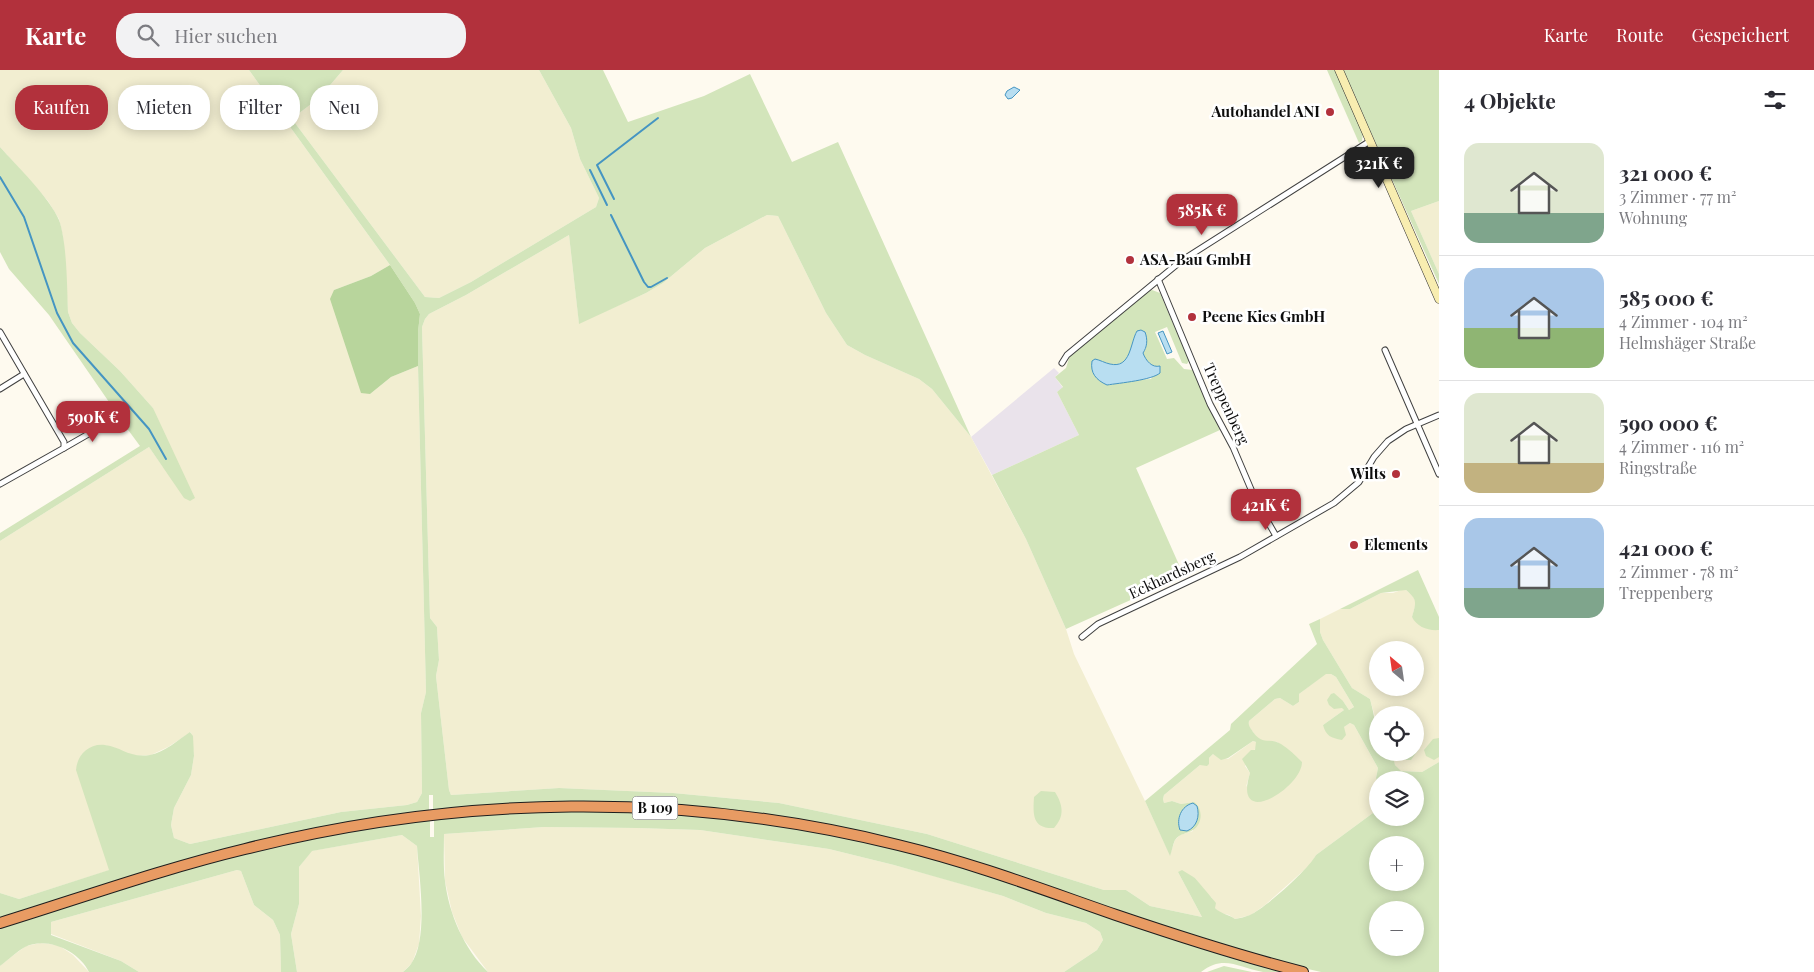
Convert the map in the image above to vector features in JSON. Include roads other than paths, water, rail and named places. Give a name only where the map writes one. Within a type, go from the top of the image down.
[{"type":"highway","name":"B 109","points":[[0,923],[240,850],[362,824],[474,810],[548,806],[617,806],[742,816],[831,830],[899,845],[1020,881],[1212,947],[1303,972]]},
{"type":"main road","points":[[1339,70],[1439,299]]},
{"type":"street","points":[[1062,363],[1067,354],[1181,262],[1370,141]]},
{"type":"street","name":"Treppenberg","points":[[1158,279],[1210,404],[1233,447],[1256,501],[1276,536]]},
{"type":"street","points":[[0,332],[64,442],[64,448]]},
{"type":"street","points":[[1385,350],[1439,474]]},
{"type":"street","points":[[0,389],[24,374]]},
{"type":"street","name":"Eckhardsberg","points":[[1082,637],[1098,624],[1210,572],[1344,496],[1359,482],[1374,457],[1388,441],[1406,429],[1439,415]]},
{"type":"street","points":[[1,481],[64,448],[111,420]]},
{"type":"water","points":[[1014,87],[1020,90],[1012,98],[1008,99],[1005,95],[1007,91]]},
{"type":"water","points":[[1137,331],[1145,332],[1147,338],[1144,356],[1152,365],[1160,366],[1160,373],[1143,379],[1107,385],[1100,381],[1093,373],[1092,361],[1095,359],[1117,365],[1122,363],[1129,354]]},
{"type":"water","points":[[1163,331],[1172,352],[1167,354],[1158,333]]},
{"type":"water","points":[[1193,803],[1197,806],[1198,810],[1195,824],[1187,831],[1180,830],[1180,814],[1185,807]]},
{"type":"waterway","points":[[614,199],[597,165],[658,118]]},
{"type":"waterway","points":[[590,170],[607,205]]},
{"type":"waterway","points":[[0,177],[24,217],[57,313],[73,343],[149,429],[166,459]]},
{"type":"waterway","points":[[611,215],[648,287],[667,278]]},
{"type":"place","name":"Autohandel ANI","points":[[1330,112]]},
{"type":"place","name":"ASA-Bau GmbH","points":[[1130,260]]},
{"type":"place","name":"Peene Kies GmbH","points":[[1192,317]]},
{"type":"place","name":"Wilts","points":[[1396,474]]},
{"type":"place","name":"Elements","points":[[1354,545]]}]
